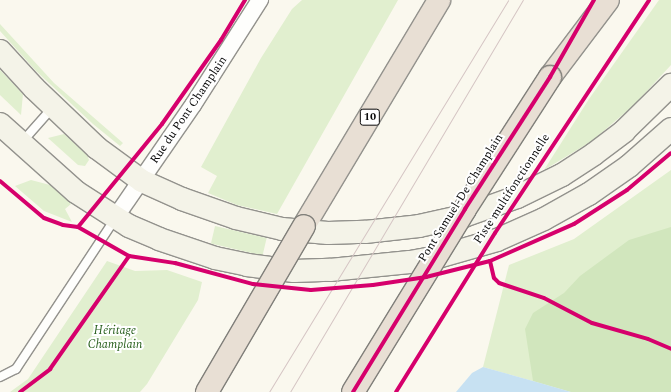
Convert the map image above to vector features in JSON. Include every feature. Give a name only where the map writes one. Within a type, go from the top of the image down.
[{"type":"highway","points":[[550,77],[594,0]]},
{"type":"highway","points":[[550,77],[608,0]]},
{"type":"highway","name":"10","points":[[207,392],[437,4]]},
{"type":"highway","name":"Pont Samuel-De Champlain","points":[[353,392],[465,209],[550,77]]},
{"type":"street","name":"Rue du Pont Champlain","points":[[116,218],[219,67],[260,0]]},
{"type":"street","points":[[0,51],[53,107],[102,153],[142,181],[215,212],[282,229],[352,233],[420,226],[490,207],[517,197],[562,175],[624,131],[671,84]]},
{"type":"street","points":[[0,124],[20,144],[76,192],[116,218],[159,240],[195,252],[270,269],[330,270],[424,260],[497,240],[544,220],[612,180],[671,129]]},
{"type":"lane","points":[[20,144],[53,107]]},
{"type":"lane","points":[[0,377],[16,369],[116,218]]},
{"type":"green space","points":[[302,0],[398,0],[277,214],[237,205],[208,193],[217,176],[201,167],[261,58],[292,9]]},
{"type":"green space","points":[[659,0],[671,0],[671,65],[634,105],[592,141],[544,170],[589,99]]},
{"type":"green space","points":[[0,24],[54,83],[123,143],[120,146],[93,124],[36,71],[0,31]]},
{"type":"green space","points":[[0,70],[23,94],[21,115],[0,95]]},
{"type":"green space","points":[[64,134],[87,155],[89,160],[85,166],[78,165],[48,138]]},
{"type":"green space","points":[[671,170],[671,392],[571,392],[483,367],[509,265],[574,239]]},
{"type":"green space","points":[[31,180],[50,185],[68,200],[71,204],[65,209],[72,222],[44,211],[15,186]]},
{"type":"green space","points":[[215,226],[267,238],[263,255],[211,244]]},
{"type":"green space","points":[[671,227],[671,392],[571,392],[533,381],[525,329],[533,313],[564,293],[580,276],[629,240]]},
{"type":"green space","name":"Héritage Champlain","points":[[107,261],[135,271],[167,270],[202,282],[198,300],[147,384],[140,392],[10,392],[28,379]]},
{"type":"water","points":[[483,367],[571,392],[456,392],[472,373]]},
{"type":"tram line","points":[[269,392],[508,0]]},
{"type":"tram line","points":[[290,392],[523,0]]},
{"type":"cycle path","points":[[78,227],[162,124],[221,40],[245,0]]},
{"type":"cycle path","points":[[353,392],[465,209],[550,77],[594,0]]},
{"type":"cycle path","name":"Piste multifonctionnelle","points":[[396,392],[495,233],[649,0]]},
{"type":"cycle path","points":[[0,181],[44,218],[63,225],[78,227],[129,256],[175,263],[253,284],[311,290],[373,285],[426,277],[490,261],[574,224],[627,190],[671,153]]},
{"type":"cycle path","points":[[20,392],[50,369],[129,256]]},
{"type":"cycle path","points":[[490,261],[494,278],[499,283],[544,298],[592,323],[648,339],[671,349]]}]
